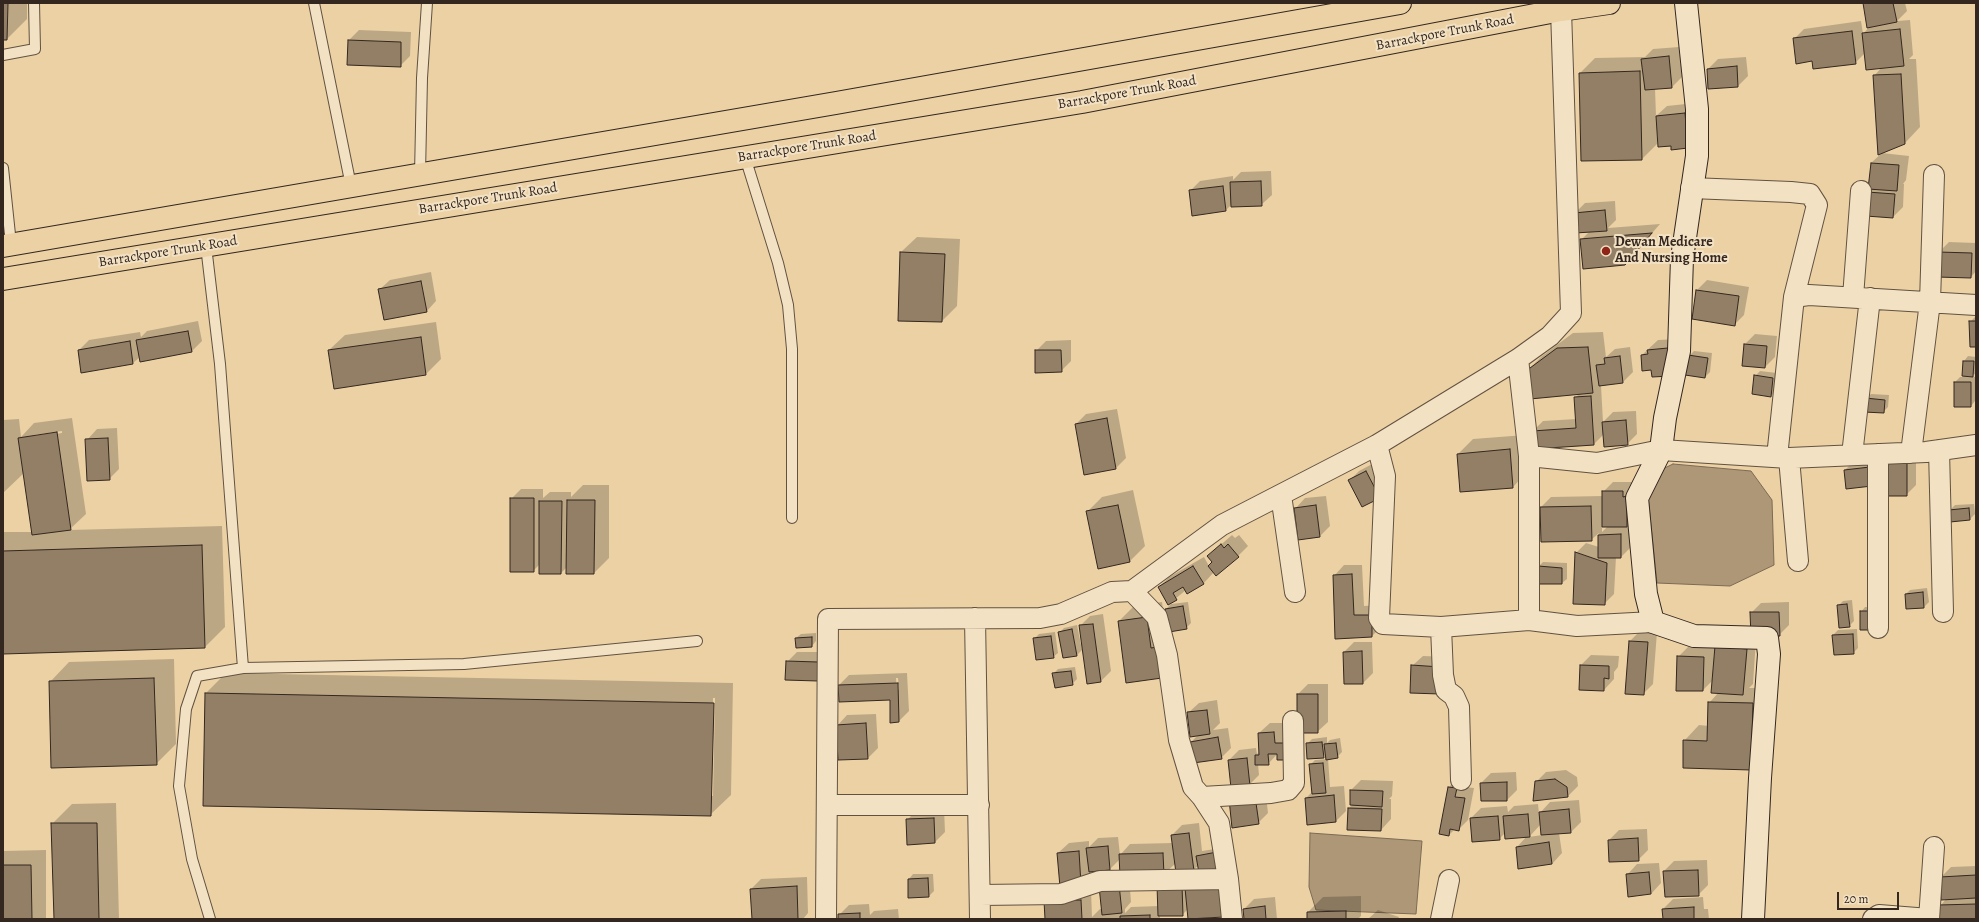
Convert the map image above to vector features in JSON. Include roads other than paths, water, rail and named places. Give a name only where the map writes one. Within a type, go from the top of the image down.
[{"type":"main road","points":[[7,245],[1400,3]]},
{"type":"main road","name":"Barrackpore Trunk Road","points":[[3,279],[1082,102],[1561,10],[1609,3]]},
{"type":"street","points":[[1653,622],[1646,594],[1637,498],[1661,450],[1665,418],[1679,351],[1682,258],[1691,188],[1697,156],[1697,109],[1686,3]]},
{"type":"street","points":[[826,919],[828,619],[1040,618],[1061,614],[1112,592],[1132,591],[1222,525],[1378,445],[1518,359],[1550,336],[1571,313],[1561,10]]},
{"type":"street","points":[[1911,452],[1930,302],[1934,175]]},
{"type":"street","points":[[1691,188],[1810,194],[1817,205],[1794,297],[1783,458],[1798,561]]},
{"type":"street","points":[[1852,455],[1862,298],[1860,191]]},
{"type":"street","points":[[1794,297],[1809,295],[1976,305]]},
{"type":"street","points":[[1518,359],[1529,456],[1529,620]]},
{"type":"street","points":[[1378,445],[1385,476],[1379,618],[1383,624],[1442,627],[1529,620],[1577,626],[1653,622],[1694,636],[1767,638],[1769,654],[1760,778],[1753,919]]},
{"type":"street","points":[[1529,456],[1597,463],[1661,450],[1783,458],[1911,452],[1976,445]]},
{"type":"street","points":[[1939,450],[1943,612]]},
{"type":"street","points":[[1878,454],[1878,628]]},
{"type":"street","points":[[1281,495],[1296,592]]},
{"type":"street","points":[[1132,591],[1157,617],[1167,655],[1179,740],[1193,787],[1202,797],[1219,823],[1228,879],[1232,919]]},
{"type":"street","points":[[975,618],[980,919]]},
{"type":"street","points":[[1442,627],[1443,675],[1446,690],[1454,696],[1459,707],[1461,780]]},
{"type":"street","points":[[1202,797],[1271,793],[1288,790],[1294,783],[1293,721]]},
{"type":"street","points":[[827,805],[979,805]]},
{"type":"street","points":[[1873,919],[1879,915],[1929,919],[1934,847]]},
{"type":"street","points":[[980,896],[1061,894],[1100,881],[1228,879]]},
{"type":"street","points":[[1441,919],[1449,880]]},
{"type":"lane","points":[[3,56],[35,49],[34,3]]},
{"type":"lane","points":[[314,3],[351,186]]},
{"type":"lane","points":[[420,174],[422,78],[427,3]]},
{"type":"lane","points":[[745,157],[778,263],[788,305],[792,349],[792,518]]},
{"type":"lane","points":[[3,168],[7,245]]},
{"type":"lane","points":[[206,246],[220,364],[242,668]]},
{"type":"lane","points":[[210,919],[192,859],[179,786],[186,709],[197,676],[242,668],[464,664],[698,641]]},
{"type":"place","name":"Dewan Medicare And Nursing Home","points":[[1606,251]]}]
